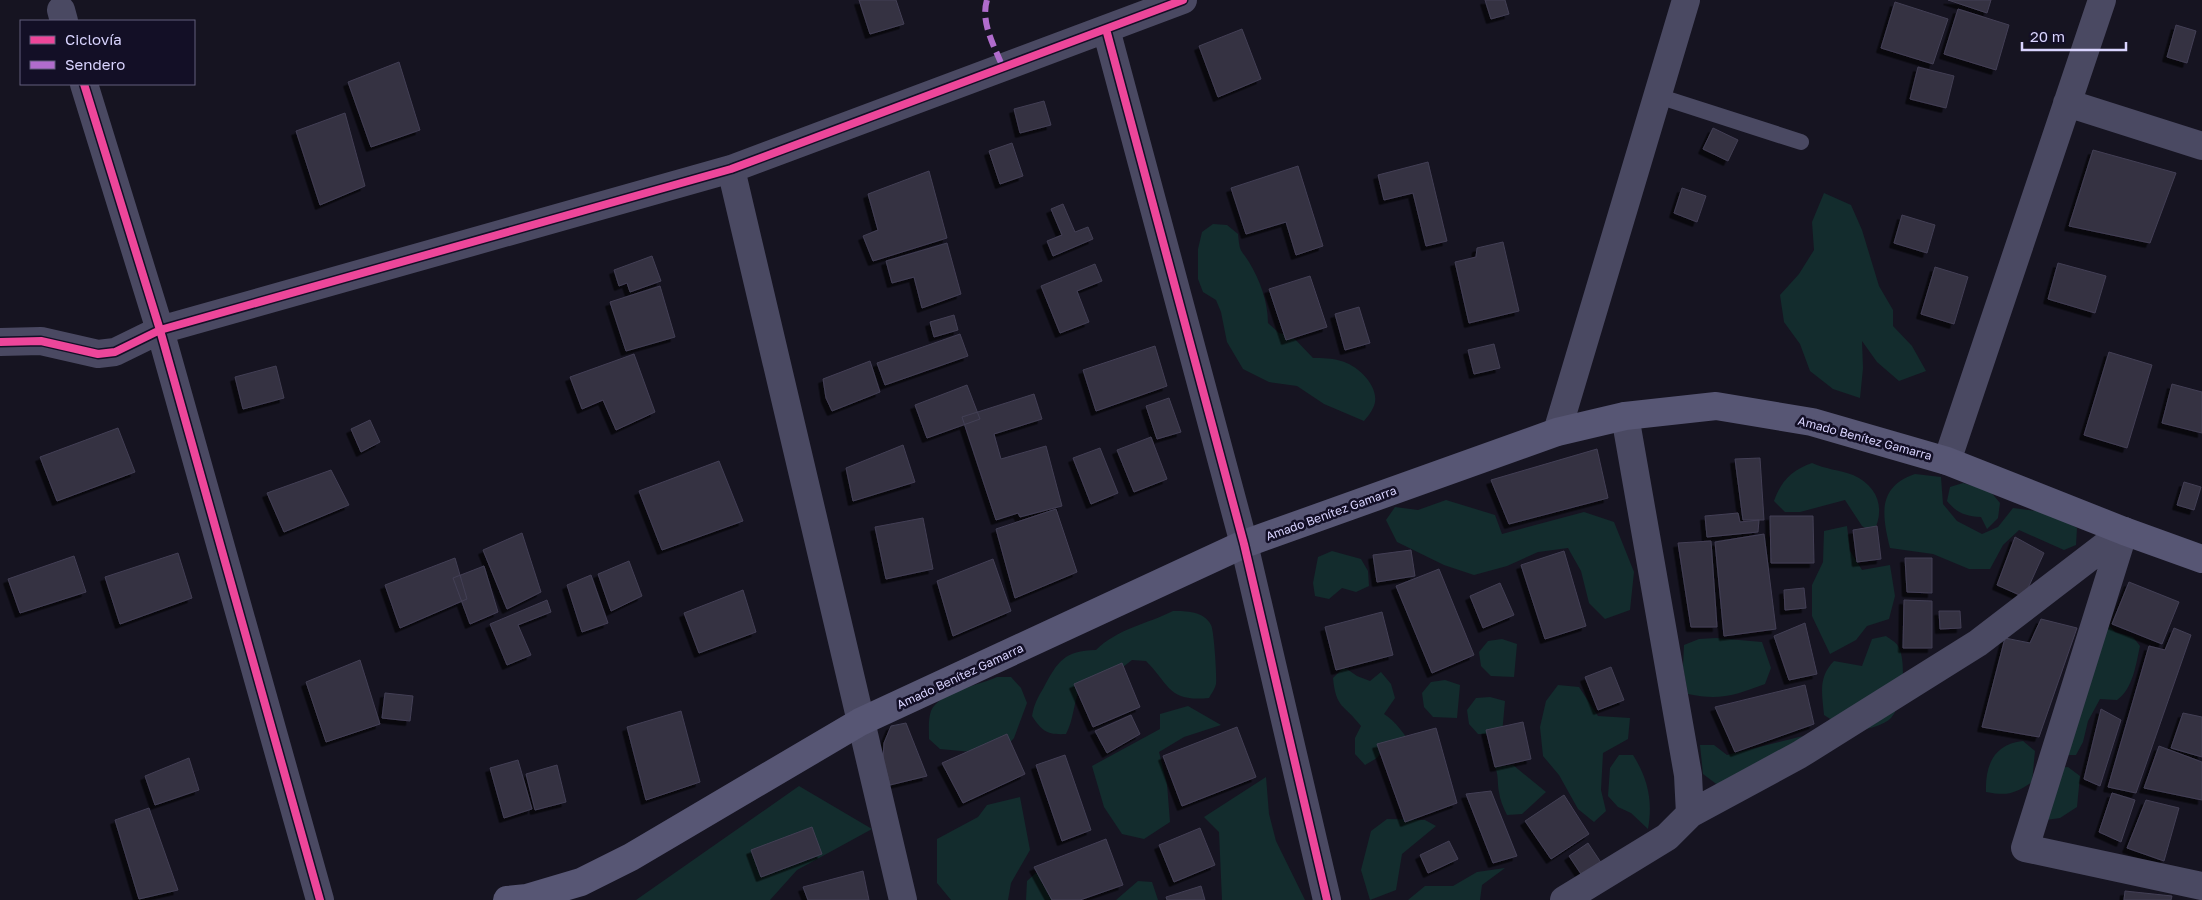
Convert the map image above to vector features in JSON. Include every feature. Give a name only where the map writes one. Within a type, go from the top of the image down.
[{"type":"main road","name":"Amado Benítez Gamarra","points":[[507,900],[527,898],[581,882],[631,856],[860,722],[1244,544],[1557,432],[1625,416],[1716,406],[1812,422],[1948,461],[2124,531],[2202,559]]},
{"type":"street","points":[[0,342],[18,340],[41,341],[98,354],[115,352],[160,330],[731,170],[1184,0]]},
{"type":"street","points":[[1557,432],[1686,0]]},
{"type":"street","points":[[1948,461],[2102,0]]},
{"type":"street","points":[[1106,29],[1244,544],[1328,900]]},
{"type":"street","points":[[84,85],[160,330],[320,900]]},
{"type":"street","points":[[2067,103],[2202,146]]},
{"type":"street","points":[[731,170],[903,900]]},
{"type":"street","points":[[1625,416],[1688,775],[1690,814]]},
{"type":"street","points":[[1564,900],[1667,837],[1690,814],[1799,755],[1978,643],[2124,531]]},
{"type":"street","points":[[2124,531],[2025,848],[2202,886]]},
{"type":"lane","points":[[1658,96],[1801,142]]},
{"type":"green space","points":[[1824,193],[1851,205],[1862,230],[1879,286],[1893,310],[1893,326],[1912,346],[1926,371],[1899,381],[1877,362],[1862,341],[1863,368],[1860,398],[1833,389],[1810,371],[1800,344],[1784,322],[1780,295],[1799,274],[1814,250],[1812,222]]},
{"type":"green space","points":[[1213,224],[1227,225],[1238,234],[1241,250],[1253,269],[1263,291],[1268,323],[1279,333],[1292,336],[1313,358],[1334,359],[1348,363],[1367,379],[1375,393],[1375,401],[1372,410],[1364,421],[1324,404],[1297,386],[1269,382],[1243,369],[1227,342],[1221,312],[1216,300],[1203,292],[1198,279],[1198,249],[1202,232]]},
{"type":"green space","points":[[1812,463],[1853,475],[1868,485],[1874,492],[1879,507],[1877,524],[1873,533],[1862,526],[1845,500],[1800,512],[1785,512],[1774,501],[1788,477]]},
{"type":"green space","points":[[1915,474],[1941,477],[1943,504],[1957,521],[1982,534],[1998,527],[2013,508],[2052,513],[2077,528],[2076,545],[2064,550],[2019,530],[2003,545],[1990,569],[1969,569],[1933,554],[1890,548],[1884,514],[1888,494],[1894,486]]},
{"type":"green space","points":[[1963,483],[1990,491],[2000,503],[1998,518],[1987,529],[1981,517],[1962,513],[1947,501],[1950,487]]},
{"type":"green space","points":[[1446,500],[1495,515],[1502,534],[1584,512],[1614,522],[1634,572],[1630,610],[1605,619],[1589,603],[1581,571],[1568,548],[1538,552],[1507,566],[1474,575],[1444,565],[1397,542],[1386,520],[1395,507],[1418,510]]},
{"type":"green space","points":[[1847,526],[1850,551],[1862,570],[1890,565],[1895,596],[1889,619],[1867,626],[1856,640],[1830,654],[1812,616],[1812,585],[1823,562],[1824,531]]},
{"type":"green space","points":[[1332,551],[1361,559],[1368,571],[1369,586],[1356,592],[1342,588],[1329,599],[1315,596],[1313,583],[1318,557]]},
{"type":"green space","points":[[1173,611],[1199,614],[1208,620],[1211,625],[1216,684],[1209,698],[1196,699],[1177,694],[1171,690],[1146,661],[1132,660],[1119,670],[1078,693],[1066,734],[1054,734],[1042,729],[1032,716],[1035,704],[1054,670],[1063,659],[1076,653],[1096,650],[1113,637]]},
{"type":"green space","points":[[2103,618],[2115,632],[2133,637],[2140,646],[2133,676],[2127,689],[2117,700],[2100,699],[2088,721],[2083,742],[2076,755],[2063,755]]},
{"type":"green space","points":[[1886,636],[1897,645],[1901,653],[1903,672],[1901,694],[1891,718],[1878,726],[1856,730],[1844,727],[1824,715],[1822,686],[1825,673],[1829,667],[1834,661],[1862,666],[1872,639]]},
{"type":"green space","points":[[1716,638],[1762,642],[1771,668],[1765,684],[1727,696],[1709,697],[1688,694],[1683,667],[1684,645],[1699,639]]},
{"type":"green space","points":[[1502,639],[1517,644],[1514,677],[1491,676],[1481,666],[1479,652],[1488,641]]},
{"type":"green space","points":[[1344,667],[1357,676],[1370,681],[1381,672],[1391,684],[1395,698],[1384,714],[1396,724],[1413,745],[1385,747],[1377,758],[1365,765],[1355,754],[1355,738],[1361,726],[1339,701],[1334,688],[1333,678]]},
{"type":"green space","points":[[997,677],[1011,677],[1021,688],[1027,703],[1014,738],[1003,750],[982,753],[940,749],[929,739],[930,714],[935,704],[951,694]]},
{"type":"green space","points":[[1445,680],[1460,685],[1457,718],[1433,717],[1424,707],[1422,693],[1431,682]]},
{"type":"green space","points":[[1558,685],[1579,687],[1598,716],[1630,718],[1628,739],[1603,753],[1601,790],[1606,811],[1594,822],[1578,809],[1559,775],[1543,756],[1540,727],[1546,701]]},
{"type":"green space","points":[[1490,697],[1505,701],[1502,734],[1478,734],[1469,724],[1467,710],[1476,698]]},
{"type":"green space","points":[[1188,706],[1221,725],[1184,737],[1159,752],[1167,784],[1170,822],[1144,839],[1122,834],[1104,807],[1092,766],[1160,729],[1160,714]]},
{"type":"green space","points":[[1803,736],[1772,758],[1719,786],[1703,774],[1700,745],[1714,745],[1727,755]]},
{"type":"green space","points":[[2023,741],[2035,751],[2032,782],[2010,793],[1986,792],[1987,773],[1998,751],[2005,746]]},
{"type":"green space","points":[[1619,755],[1633,755],[1646,782],[1650,809],[1648,829],[1631,813],[1618,807],[1608,796],[1610,768]]},
{"type":"green space","points":[[1513,765],[1546,792],[1522,814],[1507,815],[1500,798],[1495,767]]},
{"type":"green space","points":[[2068,767],[2080,776],[2077,807],[2060,818],[2046,820],[2054,768]]},
{"type":"green space","points":[[1266,777],[1269,814],[1276,841],[1305,900],[1222,900],[1219,832],[1204,817]]},
{"type":"green space","points":[[799,786],[872,829],[797,870],[770,900],[636,900]]},
{"type":"green space","points":[[1020,797],[1030,850],[1011,883],[1008,900],[951,900],[937,883],[937,839],[978,817],[987,805]]},
{"type":"green space","points":[[1387,819],[1425,820],[1436,826],[1402,854],[1396,890],[1370,900],[1361,870],[1371,831]]},
{"type":"green space","points":[[1505,868],[1482,885],[1480,900],[1408,900],[1425,886],[1453,886],[1477,872]]},
{"type":"green space","points":[[1037,872],[1057,900],[1026,900],[1027,881]]},
{"type":"green space","points":[[1138,881],[1152,882],[1158,900],[1116,900]]},
{"type":"building","points":[[859,0],[896,0],[904,24],[870,34]]},
{"type":"building","points":[[1485,0],[1505,0],[1509,14],[1491,19]]},
{"type":"building","points":[[1948,0],[1991,0],[1987,13]]},
{"type":"building","points":[[1895,2],[1948,19],[1933,64],[1881,48]]},
{"type":"building","points":[[1958,9],[2009,25],[1996,70],[1944,54]]},
{"type":"building","points":[[2176,25],[2196,31],[2187,63],[2167,57]]},
{"type":"building","points":[[1242,29],[1261,79],[1218,97],[1199,46]]},
{"type":"building","points":[[399,62],[420,130],[371,147],[348,82]]},
{"type":"building","points":[[1918,67],[1954,76],[1946,108],[1910,99]]},
{"type":"building","points":[[1044,101],[1051,125],[1020,133],[1014,109]]},
{"type":"building","points":[[345,113],[365,186],[320,205],[296,131]]},
{"type":"building","points":[[1713,128],[1738,140],[1728,161],[1703,149]]},
{"type":"building","points":[[1012,143],[1023,176],[1000,184],[989,151]]},
{"type":"building","points":[[2093,150],[2176,173],[2150,243],[2069,226]]},
{"type":"building","points":[[1428,162],[1447,241],[1426,246],[1413,193],[1384,200],[1378,175]]},
{"type":"building","points":[[1298,166],[1323,246],[1296,255],[1286,222],[1246,234],[1231,188]]},
{"type":"building","points":[[929,171],[947,238],[873,261],[863,236],[878,230],[868,194]]},
{"type":"building","points":[[1682,188],[1706,196],[1697,222],[1674,213]]},
{"type":"building","points":[[1063,204],[1075,232],[1088,227],[1093,239],[1053,256],[1047,241],[1062,235],[1051,209]]},
{"type":"building","points":[[1902,215],[1935,225],[1927,253],[1894,243]]},
{"type":"building","points":[[1503,242],[1519,311],[1469,323],[1455,262],[1476,257],[1477,248]]},
{"type":"building","points":[[947,243],[961,294],[922,308],[914,277],[892,283],[886,261]]},
{"type":"building","points":[[652,256],[661,281],[630,292],[627,283],[619,286],[614,270]]},
{"type":"building","points":[[2058,263],[2106,276],[2095,313],[2048,299]]},
{"type":"building","points":[[1095,264],[1102,281],[1077,291],[1089,322],[1060,333],[1041,286]]},
{"type":"building","points":[[1935,267],[1968,277],[1954,324],[1921,314]]},
{"type":"building","points":[[1310,276],[1327,327],[1286,340],[1269,289]]},
{"type":"building","points":[[660,286],[675,337],[626,351],[610,302]]},
{"type":"building","points":[[1359,307],[1370,343],[1345,350],[1335,314]]},
{"type":"building","points":[[954,315],[958,330],[934,337],[930,322]]},
{"type":"building","points":[[960,334],[968,356],[885,385],[877,363]]},
{"type":"building","points":[[1494,344],[1500,368],[1474,374],[1468,350]]},
{"type":"building","points":[[1155,346],[1167,386],[1096,411],[1083,370]]},
{"type":"building","points":[[2109,352],[2152,365],[2127,448],[2084,435]]},
{"type":"building","points":[[634,354],[655,412],[616,430],[603,400],[582,409],[570,377]]},
{"type":"building","points":[[870,361],[880,392],[832,411],[826,398],[823,379]]},
{"type":"building","points":[[276,366],[284,398],[243,409],[235,377]]},
{"type":"building","points":[[2172,384],[2202,392],[2202,433],[2162,423]]},
{"type":"building","points":[[967,385],[980,419],[927,438],[915,405]]},
{"type":"building","points":[[1034,394],[1042,419],[994,434],[1001,459],[1046,446],[1062,506],[1020,517],[1018,513],[996,520],[962,417]]},
{"type":"building","points":[[1169,398],[1181,432],[1157,439],[1146,406]]},
{"type":"building","points":[[370,420],[380,442],[361,452],[351,429]]},
{"type":"building","points":[[118,428],[135,472],[57,501],[40,457]]},
{"type":"building","points":[[1151,437],[1167,479],[1134,492],[1117,450]]},
{"type":"building","points":[[903,445],[915,482],[853,501],[846,468]]},
{"type":"building","points":[[1100,448],[1118,493],[1091,504],[1073,458]]},
{"type":"building","points":[[1597,449],[1608,498],[1509,524],[1491,480]]},
{"type":"building","points":[[1760,458],[1764,520],[1743,520],[1735,459]]},
{"type":"building","points":[[719,461],[743,521],[662,550],[639,491]]},
{"type":"building","points":[[331,470],[349,505],[284,532],[267,493]]},
{"type":"building","points":[[2184,482],[2201,487],[2194,510],[2177,505]]},
{"type":"building","points":[[1056,509],[1077,572],[1015,598],[996,529]]},
{"type":"building","points":[[1738,513],[1740,522],[1759,520],[1758,532],[1707,537],[1705,516]]},
{"type":"building","points":[[1770,516],[1813,516],[1814,563],[1771,563]]},
{"type":"building","points":[[923,518],[933,569],[886,579],[875,527]]},
{"type":"building","points":[[1877,526],[1881,559],[1857,562],[1853,530]]},
{"type":"building","points":[[522,533],[541,592],[507,609],[483,550]]},
{"type":"building","points":[[1764,534],[1776,629],[1724,636],[1715,542]]},
{"type":"building","points":[[2015,537],[2044,553],[2024,597],[1997,585]]},
{"type":"building","points":[[1711,541],[1717,627],[1691,627],[1678,543]]},
{"type":"building","points":[[1411,550],[1415,576],[1377,582],[1373,555]]},
{"type":"building","points":[[1564,551],[1586,626],[1545,639],[1521,565]]},
{"type":"building","points":[[178,553],[192,598],[120,624],[105,577]]},
{"type":"building","points":[[74,556],[86,592],[20,613],[8,579]]},
{"type":"building","points":[[455,558],[467,599],[400,628],[385,585]]},
{"type":"building","points":[[1905,558],[1932,558],[1932,593],[1907,592]]},
{"type":"building","points":[[993,559],[1011,611],[953,636],[937,581]]},
{"type":"building","points":[[629,561],[642,596],[611,611],[598,574]]},
{"type":"building","points":[[484,566],[498,612],[470,624],[453,578]]},
{"type":"building","points":[[1439,569],[1474,655],[1432,673],[1396,586]]},
{"type":"building","points":[[591,575],[608,623],[582,632],[567,585]]},
{"type":"building","points":[[2129,582],[2179,602],[2162,644],[2112,624]]},
{"type":"building","points":[[1500,583],[1514,615],[1483,628],[1470,596]]},
{"type":"building","points":[[1804,588],[1806,608],[1785,610],[1784,590]]},
{"type":"building","points":[[743,590],[756,632],[699,653],[684,613]]},
{"type":"building","points":[[547,600],[551,612],[518,625],[531,655],[507,665],[490,624]]},
{"type":"building","points":[[1904,600],[1932,601],[1932,648],[1903,648]]},
{"type":"building","points":[[1939,611],[1960,611],[1961,628],[1940,629]]},
{"type":"building","points":[[1382,612],[1393,655],[1336,670],[1325,627]]},
{"type":"building","points":[[2041,619],[2077,628],[2039,737],[1982,727],[2005,638],[2030,643]]},
{"type":"building","points":[[1805,623],[1817,674],[1789,680],[1774,636]]},
{"type":"building","points":[[2174,628],[2191,635],[2136,793],[2108,787],[2149,646],[2165,650]]},
{"type":"building","points":[[360,660],[380,724],[326,742],[306,682]]},
{"type":"building","points":[[1122,663],[1140,707],[1093,727],[1074,684]]},
{"type":"building","points":[[1611,667],[1624,700],[1598,710],[1585,677]]},
{"type":"building","points":[[1805,685],[1814,724],[1735,752],[1715,707]]},
{"type":"building","points":[[385,693],[413,696],[410,721],[382,718]]},
{"type":"building","points":[[2101,709],[2121,720],[2100,786],[2084,779]]},
{"type":"building","points":[[681,711],[700,782],[646,800],[627,727]]},
{"type":"building","points":[[2183,713],[2202,717],[2202,757],[2171,748]]},
{"type":"building","points":[[1131,715],[1140,734],[1107,753],[1095,731]]},
{"type":"building","points":[[1523,722],[1531,759],[1495,767],[1486,730]]},
{"type":"building","points":[[906,723],[927,776],[890,785],[883,759],[884,743],[891,726]]},
{"type":"building","points":[[1237,727],[1256,777],[1182,806],[1163,756]]},
{"type":"building","points":[[1436,728],[1457,803],[1405,822],[1377,744]]},
{"type":"building","points":[[1007,734],[1025,774],[963,803],[942,763]]},
{"type":"building","points":[[2159,746],[2202,762],[2202,800],[2144,788]]},
{"type":"building","points":[[1065,755],[1091,830],[1062,841],[1036,765]]},
{"type":"building","points":[[189,758],[199,790],[155,805],[145,776]]},
{"type":"building","points":[[518,760],[532,809],[504,818],[490,768]]},
{"type":"building","points":[[557,765],[566,802],[535,810],[526,774]]},
{"type":"building","points":[[1491,791],[1517,856],[1493,863],[1466,794]]},
{"type":"building","points":[[2112,793],[2135,800],[2121,842],[2099,832]]},
{"type":"building","points":[[1564,795],[1589,834],[1551,859],[1525,821]]},
{"type":"building","points":[[2146,800],[2179,808],[2164,861],[2127,848]]},
{"type":"building","points":[[149,808],[178,890],[139,899],[115,820]]},
{"type":"building","points":[[812,827],[822,854],[761,877],[751,850]]},
{"type":"building","points":[[1200,828],[1215,865],[1174,882],[1159,845]]},
{"type":"building","points":[[1106,839],[1123,885],[1080,900],[1052,900],[1034,867]]},
{"type":"building","points":[[1449,841],[1458,859],[1428,873],[1420,855]]},
{"type":"building","points":[[1588,843],[1602,864],[1583,877],[1569,856]]},
{"type":"building","points":[[863,871],[869,900],[808,900],[803,887]]},
{"type":"building","points":[[1201,886],[1205,900],[1167,900],[1166,897]]},
{"type":"building","points":[[2125,891],[2172,896],[2171,900],[2124,900]]},
{"type":"marked path","points":[[987,0],[985,9],[987,26],[1003,68]]},
{"type":"cycle path","points":[[0,342],[41,341],[98,354],[115,352],[160,330],[731,169],[1183,0]]},
{"type":"cycle path","points":[[1106,29],[1244,544],[1327,900]]},
{"type":"cycle path","points":[[84,85],[160,330],[320,900]]}]
